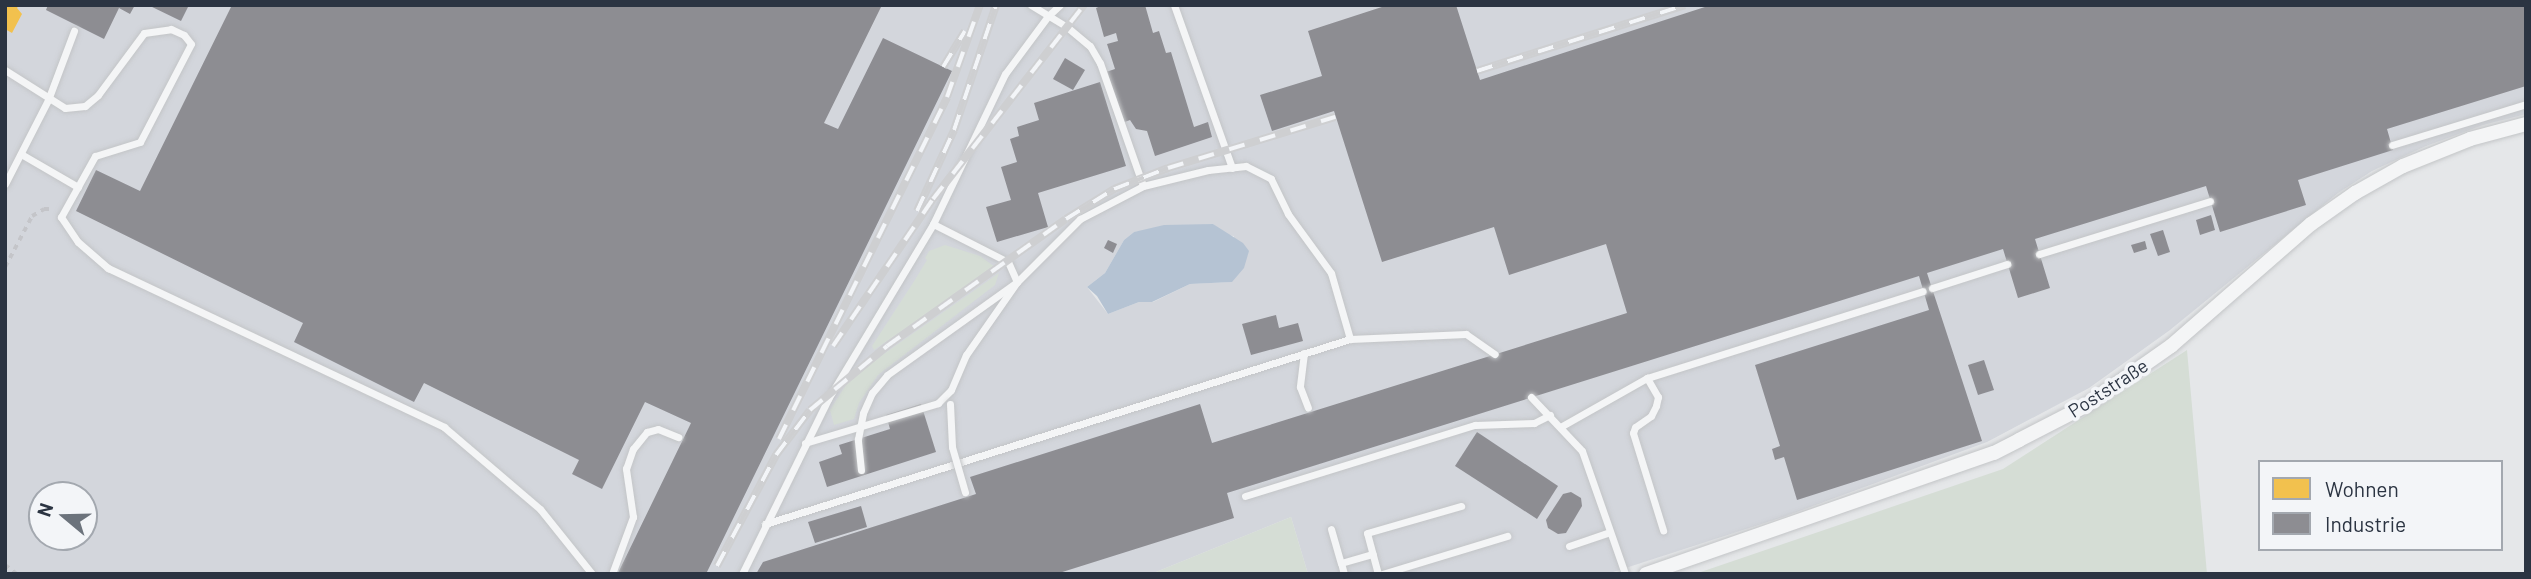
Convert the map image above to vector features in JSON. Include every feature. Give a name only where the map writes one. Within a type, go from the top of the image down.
[{"type":"street","name":"Poststraße","points":[[1646,574],[1994,453],[2087,405],[2171,346],[2311,225],[2355,193],[2403,166],[2470,139],[2526,124]]},
{"type":"lane","points":[[1031,5],[1079,36],[1100,63],[1143,186]]},
{"type":"lane","points":[[742,574],[828,399],[933,225],[1005,74],[1048,16],[1060,5]]},
{"type":"lane","points":[[1174,5],[1233,167]]},
{"type":"lane","points":[[5,70],[48,100],[65,108],[85,106],[98,94],[144,33],[171,29],[184,35],[191,44],[140,142],[95,156],[61,218],[78,242],[108,268],[444,426],[540,509],[592,574]]},
{"type":"lane","points":[[5,184],[48,100],[74,32]]},
{"type":"lane","points":[[2392,145],[2526,104]]},
{"type":"lane","points":[[21,154],[78,187]]},
{"type":"lane","points":[[861,470],[858,439],[863,413],[872,393],[887,375],[1017,282],[1080,219],[1143,186],[1246,166],[1271,179],[1288,214],[1331,273],[1350,339]]},
{"type":"lane","points":[[2039,254],[2210,201]]},
{"type":"lane","points":[[933,225],[1008,262],[1017,282]]},
{"type":"lane","points":[[1562,426],[1647,378],[2007,264]]},
{"type":"lane","points":[[965,492],[953,447],[951,390],[966,355],[1017,282]]},
{"type":"lane","points":[[765,524],[1350,339],[1466,334],[1495,354]]},
{"type":"lane","points":[[1304,353],[1300,387],[1308,408]]},
{"type":"lane","points":[[1647,378],[1658,397],[1656,406],[1633,433],[1663,530]]},
{"type":"lane","points":[[805,443],[927,407],[938,402],[951,390]]},
{"type":"lane","points":[[1531,397],[1562,426],[1582,451],[1625,574]]},
{"type":"lane","points":[[1245,496],[1475,425],[1534,423],[1550,415]]},
{"type":"lane","points":[[612,574],[633,517],[626,469],[633,449],[647,432],[658,429],[678,437]]},
{"type":"lane","points":[[1461,506],[1367,533],[1380,574],[1507,536]]},
{"type":"lane","points":[[1331,529],[1344,574]]},
{"type":"lane","points":[[1569,546],[1610,531]]},
{"type":"lane","points":[[1340,562],[1373,554]]},
{"type":"path","points":[[5,267],[32,216],[44,208],[66,209]]},
{"type":"path","points":[[5,565],[17,574]]},
{"type":"shaded area","points":[[5,5],[2526,5],[2526,114],[2483,125],[2426,146],[2372,171],[2338,193],[2170,330],[2089,388],[1987,442],[1783,517],[1607,574],[1308,574],[1291,517],[1151,574],[5,574]],"holes":[[[1213,224],[1226,235],[1234,236],[1232,282],[1190,284],[1153,302],[1139,302],[1108,314],[1087,287],[1105,273],[1124,240],[1134,232]]]},
{"type":"shaded area","points":[[945,245],[980,256],[995,267],[874,350],[872,346],[927,260],[925,258],[929,251]]},
{"type":"shaded area","points":[[999,273],[995,285],[878,375],[859,403],[854,419],[834,425],[830,410],[851,377]]},
{"type":"shaded area","points":[[2187,350],[2207,574],[1695,574],[2003,469]]},
{"type":"shaded area","points":[[1291,517],[1308,574],[1151,574]]},
{"type":"water","points":[[1213,224],[1243,243],[1249,251],[1244,268],[1232,282],[1190,284],[1152,302],[1139,302],[1108,314],[1097,296],[1087,287],[1105,273],[1124,240],[1134,232],[1164,225]]},
{"type":"building: Wohnen","points":[[5,5],[19,5],[17,8],[22,14],[12,33],[5,29]]},
{"type":"building: Industrie","points":[[48,5],[135,5],[130,14],[119,8],[104,39],[46,10]]},
{"type":"building: Industrie","points":[[148,5],[189,5],[181,21]]},
{"type":"building: Industrie","points":[[232,5],[882,5],[824,123],[838,129],[883,38],[952,71],[706,574],[618,573],[691,423],[645,402],[602,489],[572,474],[579,460],[424,383],[414,402],[294,342],[303,323],[76,211],[96,170],[140,191]]},
{"type":"building: Industrie","points":[[1103,5],[1145,5],[1153,33],[1159,31],[1166,53],[1171,52],[1194,127],[1208,122],[1212,137],[1155,156],[1147,131],[1136,129],[1130,120],[1122,123],[1106,72],[1115,69],[1107,44],[1118,41],[1116,33],[1104,37],[1096,8]]},
{"type":"building: Industrie","points":[[1388,5],[1456,5],[1480,80],[1711,5],[2526,5],[2526,86],[2387,129],[2393,150],[2298,180],[2306,205],[2220,232],[2206,186],[2035,239],[2050,288],[2018,298],[2003,249],[1927,273],[1982,441],[1797,500],[1784,457],[1775,460],[1772,449],[1780,446],[1755,365],[1929,310],[1919,276],[1227,493],[1234,518],[1056,574],[756,574],[763,562],[976,494],[970,477],[1200,404],[1212,443],[1627,313],[1606,244],[1509,275],[1494,227],[1382,262],[1334,111],[1272,131],[1260,95],[1322,76],[1308,31]]},
{"type":"building: Industrie","points":[[1065,58],[1085,70],[1073,90],[1053,79]]},
{"type":"building: Industrie","points":[[1100,82],[1126,166],[1038,193],[1048,227],[997,242],[986,207],[1011,200],[1001,167],[1017,162],[1010,139],[1019,136],[1017,127],[1039,120],[1034,103]]},
{"type":"building: Industrie","points":[[2211,215],[2215,230],[2200,235],[2196,220]]},
{"type":"building: Industrie","points":[[2163,230],[2170,252],[2158,256],[2150,234]]},
{"type":"building: Industrie","points":[[1108,240],[1117,244],[1113,253],[1104,248]]},
{"type":"building: Industrie","points":[[2145,241],[2147,249],[2134,253],[2131,245]]},
{"type":"building: Industrie","points":[[1276,315],[1279,328],[1298,323],[1303,341],[1251,355],[1242,324]]},
{"type":"building: Industrie","points":[[1984,360],[1994,390],[1978,395],[1968,365]]},
{"type":"building: Industrie","points":[[921,404],[936,452],[827,487],[819,462],[842,454],[839,445],[890,429],[886,415]]},
{"type":"building: Industrie","points":[[1477,432],[1558,486],[1537,519],[1455,466]]},
{"type":"building: Industrie","points":[[1571,492],[1581,498],[1582,506],[1566,533],[1558,534],[1548,528],[1546,520],[1563,494]]},
{"type":"building: Industrie","points":[[861,506],[867,527],[815,543],[808,522]]},
{"type":"railway","points":[[779,439],[947,97],[980,5]]},
{"type":"railway","points":[[917,211],[954,130],[996,5]]},
{"type":"railway","points":[[833,346],[933,199],[1084,5]]},
{"type":"railway","points":[[1477,71],[1685,5]]},
{"type":"railway","points":[[943,67],[965,31]]},
{"type":"railway","points":[[717,566],[776,455],[810,410],[887,346],[1066,219],[1114,189],[1168,168],[1335,117]]}]
